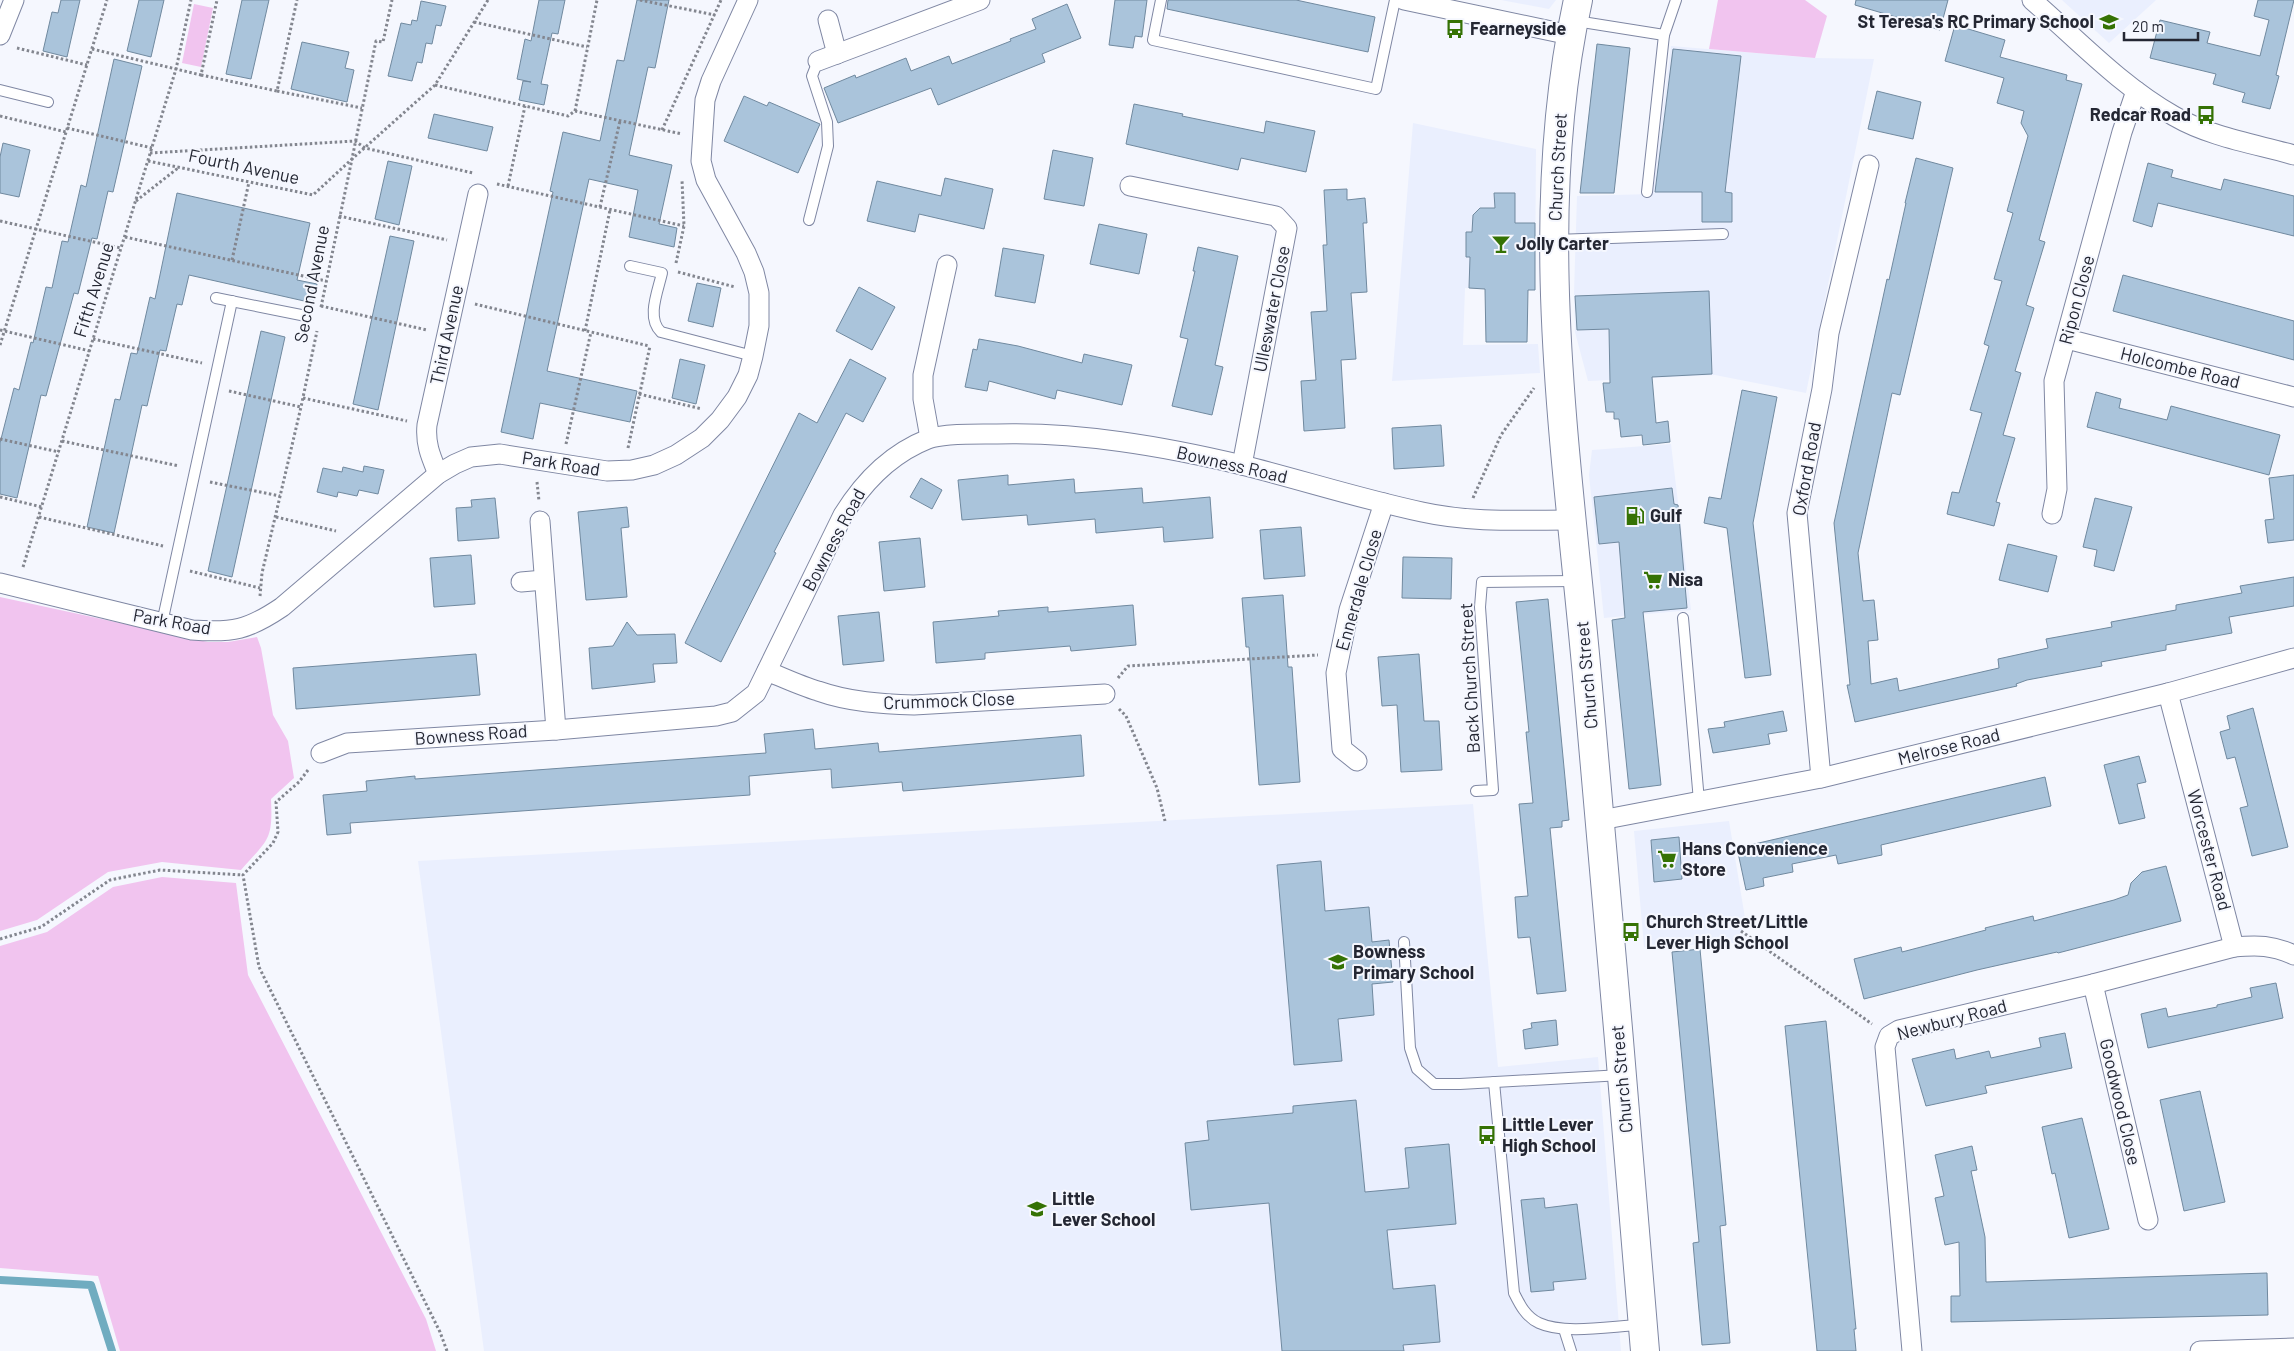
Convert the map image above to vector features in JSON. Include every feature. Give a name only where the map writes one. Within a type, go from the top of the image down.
[{"type":"main road","name":"Church Street","points":[[1574,19],[1562,100],[1554,240],[1556,334],[1601,820],[1644,1338]]},
{"type":"street","points":[[5,41],[14,0]]},
{"type":"street","name":"Park Road","points":[[9,585],[192,630],[217,631],[244,628],[261,621],[282,607],[438,474],[471,457],[500,454],[591,470],[622,470],[654,464],[676,455],[702,438],[737,397],[748,375],[759,326],[759,294],[754,272],[746,253],[706,180],[701,161],[705,100],[711,81],[748,0]]},
{"type":"street","points":[[818,61],[952,5],[980,0]]},
{"type":"street","points":[[1404,0],[1574,19]]},
{"type":"street","points":[[2032,0],[2136,91],[2176,117],[2218,134],[2294,155]]},
{"type":"street","points":[[828,20],[837,54]]},
{"type":"street","name":"Ripon Close","points":[[2052,514],[2057,489],[2054,381],[2122,132],[2136,91]]},
{"type":"street","name":"Oxford Road","points":[[1821,778],[1797,514],[1822,389],[1830,334],[1869,165]]},
{"type":"street","name":"Ulleswater Close","points":[[1130,186],[1276,216],[1287,228],[1242,466]]},
{"type":"street","name":"Third Avenue","points":[[438,474],[428,451],[426,440],[427,425],[478,194]]},
{"type":"street","points":[[930,438],[923,399],[924,375],[947,265]]},
{"type":"street","name":"Holcombe Road","points":[[2067,339],[2294,397]]},
{"type":"street","name":"Bowness Road","points":[[321,753],[348,743],[556,730],[732,712],[756,693],[854,496],[878,469],[911,447],[930,438],[979,434],[1062,435],[1147,445],[1242,466],[1423,513],[1463,519],[1572,520]]},
{"type":"street","name":"Ennerdale Close","points":[[1357,761],[1342,749],[1336,673],[1349,610],[1384,503]]},
{"type":"street","points":[[540,521],[556,730]]},
{"type":"street","points":[[521,582],[544,580]]},
{"type":"street","name":"Melrose Road","points":[[1601,820],[1821,778],[2168,693],[2294,658]]},
{"type":"street","name":"Crummock Close","points":[[767,671],[818,692],[857,701],[889,705],[1105,694]]},
{"type":"street","name":"Worcester Road","points":[[2168,693],[2234,947]]},
{"type":"street","points":[[2234,947],[2256,945],[2278,947],[2294,956]]},
{"type":"street","name":"Newbury Road","points":[[1912,1351],[1885,1047],[1889,1036],[1899,1030],[2093,984],[2234,947]]},
{"type":"street","name":"Goodwood Close","points":[[2093,984],[2148,1220]]},
{"type":"street","points":[[2200,1351],[2294,1348]]},
{"type":"lane","points":[[1161,0],[1153,40],[1376,89],[1395,0]]},
{"type":"lane","points":[[1647,192],[1664,35],[1676,0]]},
{"type":"lane","points":[[1574,19],[1664,35]]},
{"type":"lane","points":[[809,220],[828,146],[829,134],[812,76],[818,61]]},
{"type":"lane","points":[[0,90],[48,102]]},
{"type":"lane","points":[[1554,240],[1723,234]]},
{"type":"lane","points":[[630,266],[662,273],[653,317],[654,326],[667,336],[753,356]]},
{"type":"lane","points":[[216,298],[306,316]]},
{"type":"lane","points":[[162,623],[232,301]]},
{"type":"lane","name":"Back Church Street","points":[[1476,791],[1493,790],[1480,607],[1482,582],[1578,581]]},
{"type":"lane","points":[[1683,618],[1699,801]]},
{"type":"lane","points":[[1404,942],[1410,1048],[1417,1069],[1434,1084],[1622,1075]]},
{"type":"lane","points":[[1494,1082],[1514,1293],[1523,1310],[1539,1323],[1644,1338]]},
{"type":"lane","points":[[1564,1328],[1571,1351]]},
{"type":"path","points":[[0,345],[107,0]]},
{"type":"path","name":"Fifth Avenue","points":[[9,585],[42,507],[176,69],[191,0]]},
{"type":"path","points":[[201,74],[217,0]]},
{"type":"path","points":[[278,91],[297,0]]},
{"type":"path","name":"Second Avenue","points":[[320,312],[376,41],[383,42],[392,0]]},
{"type":"path","points":[[352,159],[436,85],[488,0]]},
{"type":"path","points":[[436,85],[568,116],[575,111],[597,0]]},
{"type":"path","points":[[640,0],[739,19]]},
{"type":"path","points":[[662,130],[721,0]]},
{"type":"path","points":[[474,22],[587,48]]},
{"type":"path","points":[[5,41],[87,65]]},
{"type":"path","points":[[92,48],[176,69],[362,108]]},
{"type":"path","points":[[508,186],[526,106]]},
{"type":"path","points":[[575,111],[702,139]]},
{"type":"path","points":[[0,116],[152,148]]},
{"type":"path","points":[[600,207],[620,121]]},
{"type":"path","points":[[681,134],[682,143]]},
{"type":"path","points":[[150,153],[355,141],[365,148],[475,173]]},
{"type":"path","name":"Fourth Avenue","points":[[148,161],[313,195],[352,159]]},
{"type":"path","points":[[135,201],[179,168]]},
{"type":"path","points":[[682,170],[684,226],[674,271],[759,294]]},
{"type":"path","points":[[232,260],[249,182]]},
{"type":"path","points":[[478,194],[492,182],[684,226]]},
{"type":"path","points":[[585,331],[610,210]]},
{"type":"path","points":[[340,216],[467,245]]},
{"type":"path","points":[[0,221],[121,248]]},
{"type":"path","points":[[124,237],[326,280]]},
{"type":"path","points":[[455,299],[650,346],[656,347],[667,336]]},
{"type":"path","points":[[322,306],[447,335]]},
{"type":"path","name":"Second Avenue","points":[[261,621],[260,588],[317,327]]},
{"type":"path","points":[[0,330],[90,351]]},
{"type":"path","points":[[561,464],[591,332]]},
{"type":"path","points":[[93,339],[218,366]]},
{"type":"path","points":[[622,470],[650,346]]},
{"type":"path","points":[[1463,519],[1501,435],[1535,386]]},
{"type":"path","points":[[213,387],[301,407]]},
{"type":"path","points":[[639,394],[724,414]]},
{"type":"path","points":[[303,398],[427,425]]},
{"type":"path","points":[[0,439],[59,452]]},
{"type":"path","points":[[62,442],[280,496]]},
{"type":"path","points":[[535,460],[540,521]]},
{"type":"path","points":[[0,497],[42,507]]},
{"type":"path","points":[[38,517],[178,550]]},
{"type":"path","points":[[276,517],[364,538]]},
{"type":"path","points":[[174,567],[260,588]]},
{"type":"path","points":[[1165,821],[1157,788],[1126,716],[1105,694],[1128,666],[1340,654]]},
{"type":"path","points":[[243,875],[273,843],[278,832],[276,802],[298,782],[321,753]]},
{"type":"path","points":[[0,939],[41,926],[110,880],[160,870],[243,875]]},
{"type":"path","points":[[243,875],[259,967],[440,1332],[447,1351]]},
{"type":"path","points":[[1741,931],[1889,1036]]},
{"type":"shaded area","points":[[1501,0],[1556,0],[1549,9]]},
{"type":"shaded area","points":[[1718,0],[1805,0],[1827,16],[1815,58],[1709,49]]},
{"type":"shaded area","name":"St Teresa's RC Primary School","points":[[2062,0],[2156,0],[2109,43]]},
{"type":"shaded area","points":[[194,4],[213,8],[201,67],[182,63]]},
{"type":"shaded area","points":[[1671,46],[1815,58],[1874,59],[1806,393],[1715,375],[1588,381],[1575,332],[1574,293],[1577,196],[1652,194]]},
{"type":"shaded area","points":[[1413,123],[1536,149],[1535,290],[1465,288],[1463,345],[1538,344],[1540,373],[1392,381]]},
{"type":"shaded area","points":[[1671,444],[1691,610],[1604,618],[1589,475],[1592,450]]},
{"type":"shaded area","points":[[0,597],[208,642],[228,642],[257,637],[261,648],[273,715],[288,741],[294,778],[271,799],[270,832],[263,845],[241,870],[162,862],[108,872],[37,920],[0,931]]},
{"type":"shaded area","name":"Little Lever School","points":[[1473,804],[1498,1067],[1598,1057],[1621,1351],[484,1351],[418,861]]},
{"type":"shaded area","points":[[1729,821],[1746,924],[1734,943],[1644,947],[1634,831]]},
{"type":"shaded area","points":[[162,877],[236,883],[248,975],[426,1319],[436,1351],[120,1351],[98,1276],[0,1268],[0,946],[47,932],[113,887]]},
{"type":"building","points":[[61,0],[80,0],[67,57],[43,51],[52,12],[58,13]]},
{"type":"building","points":[[139,0],[164,0],[151,57],[127,51]]},
{"type":"building","points":[[242,0],[269,0],[251,79],[226,74]]},
{"type":"building","points":[[539,0],[565,0],[558,34],[552,33],[541,84],[548,85],[544,105],[519,100],[523,81],[531,82],[517,79],[525,39],[531,41]]},
{"type":"building","points":[[637,0],[669,0],[655,68],[648,67],[629,155],[672,165],[659,224],[677,228],[674,247],[629,237],[638,190],[589,179],[547,371],[637,391],[630,422],[540,403],[533,439],[501,432],[553,192],[550,191],[563,132],[600,141],[617,60],[624,61]]},
{"type":"building","points":[[1115,0],[1147,0],[1142,37],[1135,36],[1133,48],[1109,45]]},
{"type":"building","points":[[1168,0],[1296,0],[1375,17],[1368,52],[1167,9]]},
{"type":"building","points":[[1856,0],[1948,0],[1940,30],[1855,5]]},
{"type":"building","points":[[2258,0],[2294,0],[2276,75],[2279,76],[2270,109],[2242,102],[2245,93],[2213,84],[2216,74],[2150,58],[2160,20],[2210,32],[2207,43],[2260,56],[2269,20],[2254,16]]},
{"type":"building","points":[[421,1],[446,6],[441,26],[436,25],[432,44],[426,43],[422,63],[417,62],[412,81],[388,76],[401,23],[411,25],[412,20],[417,21]]},
{"type":"building","points":[[1067,4],[1081,38],[1042,54],[1045,62],[938,105],[931,88],[838,123],[824,88],[855,75],[856,78],[906,58],[911,71],[949,56],[952,64],[1036,29],[1032,19]]},
{"type":"building","points":[[1955,25],[2005,40],[2000,57],[2067,75],[2066,80],[2082,84],[2039,240],[2045,242],[2026,305],[2034,308],[2015,371],[2021,373],[2003,435],[2015,438],[1996,502],[2000,503],[1994,526],[1947,514],[1952,492],[1959,493],[1982,413],[1970,410],[1989,346],[1984,344],[2002,281],[1994,279],[2013,213],[2007,211],[2028,136],[2021,123],[2024,111],[1997,103],[2004,78],[1945,61]]},
{"type":"building","points":[[302,42],[349,52],[345,68],[354,70],[347,102],[291,89]]},
{"type":"building","points":[[1597,44],[1630,48],[1614,193],[1580,193]]},
{"type":"building","points":[[1673,49],[1741,56],[1725,192],[1732,193],[1732,222],[1702,222],[1702,192],[1655,192]]},
{"type":"building","points":[[114,59],[142,66],[113,192],[108,191],[97,239],[92,238],[78,294],[74,293],[46,396],[41,395],[17,498],[0,494],[0,443],[14,388],[19,390],[31,342],[33,343],[46,287],[52,288],[62,241],[68,242],[81,185],[86,187]]},
{"type":"building","points":[[1877,91],[1921,102],[1913,139],[1868,129]]},
{"type":"building","points":[[744,96],[767,106],[769,102],[820,124],[798,173],[724,141]]},
{"type":"building","points":[[1134,104],[1264,133],[1266,121],[1315,131],[1306,172],[1241,158],[1238,170],[1126,144]]},
{"type":"building","points":[[434,114],[493,127],[487,151],[428,138]]},
{"type":"building","points":[[3,143],[30,150],[19,197],[0,193],[0,157]]},
{"type":"building","points":[[1053,150],[1093,158],[1084,206],[1044,199]]},
{"type":"building","points":[[1916,158],[1953,168],[1900,395],[1892,393],[1858,553],[1863,601],[1874,600],[1878,640],[1868,641],[1871,684],[1897,678],[1899,691],[1999,668],[1998,659],[2048,648],[2046,639],[2112,627],[2111,622],[2176,610],[2176,605],[2242,593],[2240,586],[2294,577],[2294,606],[2229,617],[2232,633],[2166,645],[2166,650],[2101,662],[2102,666],[2027,680],[2016,684],[2017,686],[1855,722],[1847,685],[1850,685],[1834,523],[1887,279],[1889,280]]},
{"type":"building","points":[[388,161],[412,166],[399,225],[375,219]]},
{"type":"building","points":[[2148,163],[2173,170],[2171,177],[2221,190],[2224,179],[2294,196],[2294,236],[2158,203],[2152,227],[2133,221]]},
{"type":"building","points":[[945,178],[993,189],[984,229],[919,214],[915,232],[867,221],[877,181],[941,196]]},
{"type":"building","points":[[1347,189],[1347,200],[1365,198],[1367,223],[1363,223],[1367,292],[1351,293],[1356,359],[1341,360],[1345,428],[1304,431],[1301,381],[1316,380],[1311,312],[1327,311],[1323,245],[1327,245],[1324,190]]},
{"type":"building","points":[[177,193],[310,223],[297,280],[317,284],[313,303],[189,275],[182,305],[177,304],[166,351],[160,350],[147,406],[142,405],[114,533],[87,527],[115,399],[120,400],[131,353],[137,354],[150,297],[155,299]]},
{"type":"building","name":"Jolly Carter","points":[[1494,193],[1515,193],[1515,223],[1535,223],[1535,290],[1528,290],[1527,342],[1486,342],[1485,289],[1469,288],[1470,257],[1466,257],[1466,232],[1472,232],[1473,215],[1480,208],[1495,208]]},
{"type":"building","points":[[1099,224],[1147,234],[1139,274],[1090,264]]},
{"type":"building","points":[[390,236],[414,241],[378,410],[353,404]]},
{"type":"building","points":[[1198,247],[1238,256],[1215,365],[1223,367],[1212,415],[1172,406],[1188,339],[1180,337],[1195,271],[1193,271]]},
{"type":"building","points":[[1003,248],[1044,255],[1035,303],[995,296]]},
{"type":"building","points":[[2123,275],[2294,321],[2294,360],[2113,311]]},
{"type":"building","points":[[697,283],[721,288],[713,327],[688,321]]},
{"type":"building","points":[[859,287],[895,307],[872,350],[836,331]]},
{"type":"building","points":[[1709,291],[1712,374],[1652,377],[1656,423],[1668,421],[1670,442],[1643,445],[1642,435],[1621,437],[1619,419],[1614,419],[1614,412],[1606,412],[1603,383],[1610,383],[1609,329],[1577,330],[1575,296]]},
{"type":"building","points":[[261,331],[285,337],[232,577],[208,571]]},
{"type":"building","points":[[979,339],[1018,346],[1082,363],[1084,354],[1132,365],[1122,405],[1057,390],[1055,399],[989,381],[987,391],[965,387],[973,349],[977,350]]},
{"type":"building","points":[[680,359],[705,365],[696,404],[672,398]]},
{"type":"building","points":[[850,359],[886,378],[863,422],[846,413],[774,552],[776,553],[721,662],[685,643],[799,413],[817,423]]},
{"type":"building","points":[[1742,390],[1777,397],[1753,523],[1771,675],[1745,678],[1727,528],[1704,523],[1709,497],[1721,499]]},
{"type":"building","points":[[2096,392],[2121,399],[2119,408],[2167,420],[2171,406],[2280,435],[2269,475],[2087,427]]},
{"type":"building","points":[[1441,425],[1444,466],[1394,469],[1392,428]]},
{"type":"building","points":[[364,466],[384,470],[378,494],[359,490],[357,496],[338,492],[337,497],[317,492],[323,468],[342,472],[343,467],[363,472]]},
{"type":"building","points":[[1008,475],[1008,485],[1074,479],[1075,493],[1142,488],[1143,503],[1210,497],[1213,538],[1164,542],[1163,527],[1096,533],[1095,519],[1028,525],[1027,515],[962,520],[958,480]]},
{"type":"building","points":[[2294,475],[2294,540],[2268,543],[2265,520],[2274,519],[2269,478]]},
{"type":"building","points":[[921,478],[942,490],[932,509],[910,497]]},
{"type":"building","points":[[1672,488],[1674,504],[1678,505],[1687,608],[1643,612],[1661,785],[1629,789],[1612,620],[1625,618],[1619,542],[1599,544],[1594,497]]},
{"type":"building","points":[[495,498],[499,538],[458,541],[456,508],[472,507],[471,500]]},
{"type":"building","points":[[2095,498],[2132,507],[2114,571],[2094,566],[2097,550],[2083,547]]},
{"type":"building","points":[[627,507],[629,527],[621,528],[627,597],[586,600],[578,512]]},
{"type":"building","points":[[1301,527],[1305,576],[1264,579],[1260,530]]},
{"type":"building","points":[[920,538],[925,587],[884,591],[879,542]]},
{"type":"building","points":[[2008,544],[2057,556],[2048,592],[1999,580]]},
{"type":"building","points":[[471,555],[475,604],[434,607],[430,558]]},
{"type":"building","points":[[1403,557],[1452,558],[1451,599],[1402,598]]},
{"type":"building","points":[[1283,595],[1288,667],[1292,667],[1300,782],[1259,785],[1249,647],[1246,647],[1242,598]]},
{"type":"building","points":[[1548,599],[1569,820],[1562,821],[1562,827],[1550,828],[1566,991],[1537,994],[1530,937],[1518,938],[1515,897],[1528,896],[1519,804],[1533,803],[1526,732],[1529,732],[1516,602]]},
{"type":"building","points":[[1133,605],[1136,645],[1071,651],[1070,646],[985,653],[985,659],[936,663],[933,622],[999,616],[998,611],[1048,607],[1048,612]]},
{"type":"building","points":[[879,612],[884,661],[843,665],[838,616]]},
{"type":"building","points":[[627,622],[637,635],[675,634],[677,663],[653,664],[655,682],[592,689],[589,648],[613,646]]},
{"type":"building","points":[[476,654],[480,695],[296,709],[293,668]]},
{"type":"building","points":[[1419,654],[1424,721],[1439,721],[1442,770],[1401,772],[1397,705],[1382,706],[1378,657]]},
{"type":"building","points":[[2253,708],[2288,847],[2252,856],[2240,808],[2248,806],[2235,757],[2227,759],[2220,732],[2230,729],[2227,716]]},
{"type":"building","points":[[1783,711],[1787,731],[1768,734],[1770,744],[1713,753],[1708,729],[1725,727],[1724,722]]},
{"type":"building","points":[[813,729],[815,749],[878,743],[879,752],[1081,735],[1084,776],[903,791],[902,782],[832,788],[831,769],[749,776],[750,795],[350,823],[351,833],[327,835],[323,795],[367,791],[366,781],[415,776],[415,779],[766,753],[764,734]]},
{"type":"building","points":[[2139,756],[2146,782],[2137,784],[2145,818],[2119,824],[2104,765]]},
{"type":"building","points":[[2045,777],[2051,806],[1881,845],[1882,855],[1838,864],[1836,855],[1792,864],[1793,872],[1763,878],[1764,886],[1746,890],[1737,848]]},
{"type":"building","name":"Hans Convenience Store","points":[[1679,837],[1682,879],[1654,882],[1651,840]]},
{"type":"building","name":"Bowness Primary School","points":[[1321,861],[1325,911],[1369,907],[1372,942],[1389,940],[1393,982],[1372,984],[1374,1015],[1338,1019],[1342,1061],[1294,1065],[1277,865]]},
{"type":"building","points":[[2166,866],[2181,921],[2058,953],[1977,970],[1864,999],[1854,959],[1901,947],[1902,952],[2033,916],[2034,921],[2114,900],[2128,895],[2131,883],[2142,872]]},
{"type":"building","points":[[1700,949],[1726,1225],[1720,1226],[1730,1343],[1702,1345],[1693,1243],[1699,1242],[1672,952]]},
{"type":"building","points":[[2276,983],[2283,1018],[2148,1048],[2141,1014],[2166,1008],[2168,1017],[2217,1007],[2217,1005],[2252,997],[2250,988]]},
{"type":"building","points":[[1556,1020],[1558,1045],[1525,1049],[1523,1030],[1532,1028],[1531,1023]]},
{"type":"building","points":[[1826,1021],[1856,1329],[1854,1329],[1856,1351],[1817,1351],[1785,1026]]},
{"type":"building","points":[[2065,1033],[2072,1068],[1985,1086],[1987,1093],[1926,1106],[1912,1059],[1954,1049],[1956,1059],[1989,1051],[1991,1058],[2041,1047],[2039,1038]]},
{"type":"building","points":[[2200,1091],[2225,1202],[2184,1211],[2160,1100]]},
{"type":"building","points":[[1356,1100],[1365,1192],[1409,1188],[1405,1148],[1449,1144],[1456,1224],[1387,1230],[1393,1289],[1435,1285],[1440,1342],[1403,1345],[1404,1351],[1282,1351],[1269,1203],[1191,1210],[1185,1143],[1209,1140],[1207,1121],[1293,1113],[1293,1106]]},
{"type":"building","points":[[2082,1118],[2109,1229],[2069,1238],[2055,1173],[2052,1174],[2042,1127]]},
{"type":"building","points":[[1972,1146],[1977,1170],[1971,1171],[1985,1237],[1986,1282],[2267,1273],[2268,1315],[1951,1322],[1951,1296],[1960,1296],[1959,1242],[1945,1245],[1935,1198],[1944,1196],[1935,1155]]},
{"type":"building","points":[[1544,1198],[1545,1208],[1577,1204],[1586,1279],[1553,1282],[1554,1290],[1531,1292],[1521,1200]]},
{"type":"waterway","points":[[0,1280],[91,1285],[112,1351]]},
{"type":"place","name":"St Teresa's RC Primary School","points":[[2109,22]]},
{"type":"place","name":"Fearneyside","points":[[1455,29]]},
{"type":"place","name":"Redcar Road","points":[[2206,115]]},
{"type":"place","name":"Jolly Carter","points":[[1501,244]]},
{"type":"place","name":"Gulf","points":[[1635,516]]},
{"type":"place","name":"Nisa","points":[[1653,580]]},
{"type":"place","name":"Hans Convenience Store","points":[[1667,859]]},
{"type":"place","name":"Church Street/Little Lever High School","points":[[1631,932]]},
{"type":"place","name":"Bowness Primary School","points":[[1338,962]]},
{"type":"place","name":"Little Lever High School","points":[[1487,1135]]},
{"type":"place","name":"Little Lever School","points":[[1037,1209]]}]
